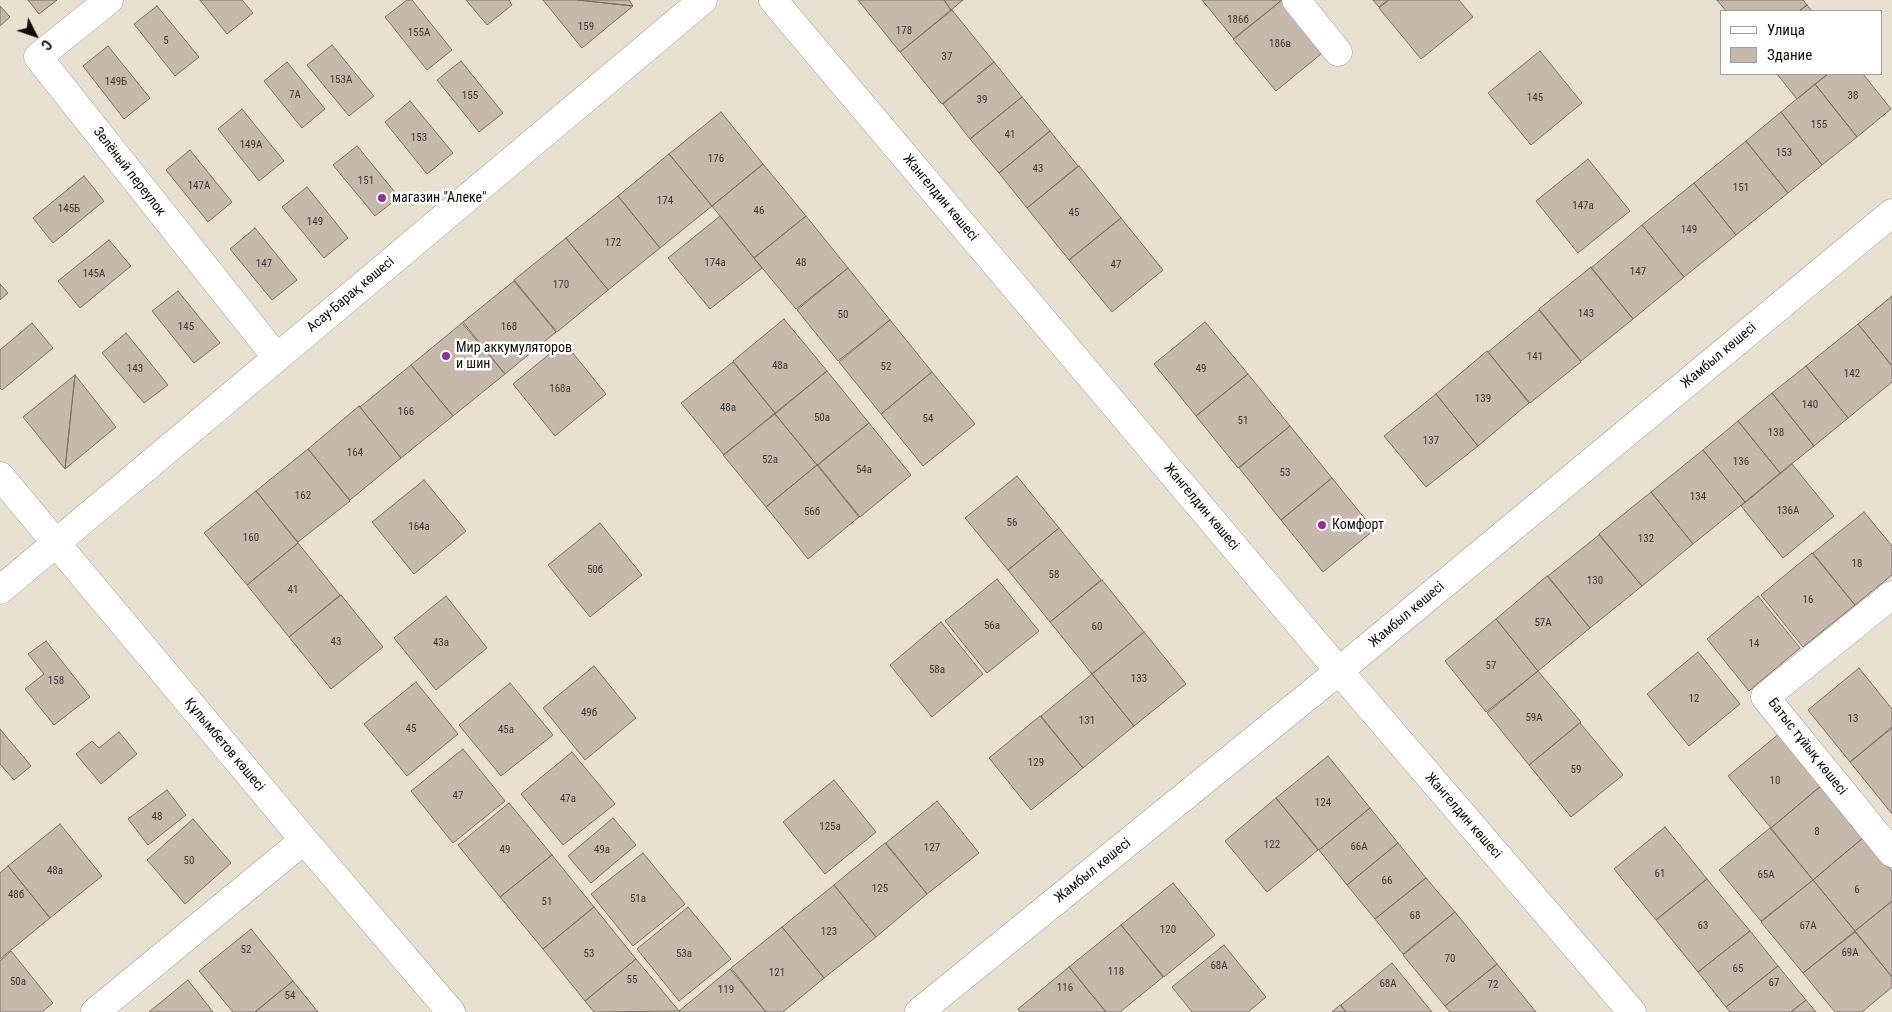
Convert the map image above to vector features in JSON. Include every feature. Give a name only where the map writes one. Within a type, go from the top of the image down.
[{"type":"street","name":"Зелёный переулок","points":[[109,0],[38,57],[276,358]]},
{"type":"street","name":"Асау-Барақ көшесі","points":[[0,590],[703,0]]},
{"type":"street","name":"Жангелдин көшесі","points":[[772,0],[1339,671],[1632,1012]]},
{"type":"street","points":[[1296,0],[1338,52]]},
{"type":"street","name":"Жамбыл көшесі","points":[[919,1012],[1339,671],[1892,213]]},
{"type":"street","name":"Құлымбетов көшесі","points":[[0,476],[450,1012]]},
{"type":"street","name":"Батыс тұйық көшесі","points":[[1892,595],[1765,697],[1892,852]]},
{"type":"street","points":[[95,1012],[304,840]]},
{"type":"building","points":[[28,0],[57,0],[39,14]]},
{"type":"building","points":[[200,0],[242,0],[253,13],[227,34]]},
{"type":"building","points":[[407,0],[412,0],[452,50],[427,70],[385,17]]},
{"type":"building","points":[[466,0],[509,0],[512,5],[487,25]]},
{"type":"building","points":[[543,0],[578,0],[633,6],[582,48]]},
{"type":"building","points":[[578,0],[629,0],[633,6]]},
{"type":"building","points":[[858,0],[944,0],[951,10],[900,52]]},
{"type":"building","points":[[944,0],[963,0],[951,10]]},
{"type":"building","points":[[1202,0],[1282,0],[1234,39]]},
{"type":"building","points":[[1282,0],[1287,0],[1327,49],[1276,91],[1233,39]]},
{"type":"building","points":[[1373,0],[1388,0],[1379,7]]},
{"type":"building","points":[[1389,0],[1459,0],[1473,17],[1421,59],[1379,8]]},
{"type":"building","points":[[1717,0],[1803,0],[1807,5],[1800,10],[1725,10]]},
{"type":"building","points":[[1807,5],[1811,10],[1800,10]]},
{"type":"building","points":[[0,6],[10,17],[0,26]]},
{"type":"building","points":[[157,6],[199,57],[175,76],[134,24]]},
{"type":"building","points":[[952,10],[994,62],[942,104],[900,52]]},
{"type":"building","points":[[332,45],[374,96],[349,116],[307,65]]},
{"type":"building","points":[[108,46],[150,98],[124,119],[83,66]]},
{"type":"building","points":[[1540,51],[1582,103],[1531,145],[1488,93]]},
{"type":"building","points":[[461,61],[503,113],[479,132],[437,80]]},
{"type":"building","points":[[287,62],[325,109],[302,128],[264,81]]},
{"type":"building","points":[[994,62],[1022,97],[970,139],[943,104]]},
{"type":"building","points":[[1778,75],[1827,75],[1797,99]]},
{"type":"building","points":[[1827,75],[1864,75],[1891,109],[1857,137],[1815,84]]},
{"type":"building","points":[[1815,84],[1857,137],[1822,165],[1781,112]]},
{"type":"building","points":[[1022,97],[1050,131],[999,173],[970,139]]},
{"type":"building","points":[[410,101],[453,153],[427,174],[385,122]]},
{"type":"building","points":[[242,109],[284,161],[259,181],[218,129]]},
{"type":"building","points":[[721,112],[763,164],[712,206],[669,154]]},
{"type":"building","points":[[1781,112],[1822,165],[1788,193],[1746,141]]},
{"type":"building","points":[[1050,131],[1078,166],[1027,208],[999,173]]},
{"type":"building","points":[[1746,141],[1788,193],[1736,235],[1694,183]]},
{"type":"building","points":[[357,146],[399,197],[375,216],[333,165]]},
{"type":"building","points":[[190,150],[232,202],[208,222],[166,170]]},
{"type":"building","points":[[669,154],[712,206],[660,248],[618,196]]},
{"type":"building","points":[[1588,159],[1630,211],[1578,253],[1536,201]]},
{"type":"building","points":[[763,164],[806,216],[754,258],[712,206]]},
{"type":"building","points":[[1079,166],[1121,218],[1069,260],[1027,208]]},
{"type":"building","points":[[84,176],[104,201],[53,243],[33,218]]},
{"type":"building","points":[[1694,183],[1736,235],[1684,277],[1642,225]]},
{"type":"building","points":[[307,187],[348,238],[324,258],[282,207]]},
{"type":"building","points":[[618,196],[660,248],[608,290],[566,238]]},
{"type":"building","points":[[720,216],[762,268],[710,309],[668,258]]},
{"type":"building","points":[[806,216],[848,268],[796,309],[754,258]]},
{"type":"building","points":[[1121,218],[1163,270],[1112,312],[1069,260]]},
{"type":"building","points":[[1642,225],[1684,277],[1633,319],[1591,268]]},
{"type":"building","points":[[255,228],[297,280],[272,300],[230,249]]},
{"type":"building","points":[[566,238],[608,290],[557,332],[514,280]]},
{"type":"building","points":[[109,240],[131,266],[80,308],[58,281]]},
{"type":"building","points":[[1591,267],[1633,319],[1581,361],[1539,309]]},
{"type":"building","points":[[848,268],[890,320],[838,361],[797,310]]},
{"type":"building","points":[[514,281],[556,332],[505,374],[463,322]]},
{"type":"building","points":[[0,284],[8,293],[0,300]]},
{"type":"building","points":[[178,291],[220,343],[194,363],[152,311]]},
{"type":"building","points":[[1892,296],[1892,366],[1858,324]]},
{"type":"building","points":[[1539,310],[1581,362],[1530,403],[1488,352]]},
{"type":"building","points":[[784,319],[827,371],[775,413],[733,361]]},
{"type":"building","points":[[890,320],[932,372],[881,414],[839,362]]},
{"type":"building","points":[[1205,322],[1248,374],[1196,416],[1154,364]]},
{"type":"building","points":[[32,323],[53,348],[2,390],[0,388],[0,350]]},
{"type":"building","points":[[462,323],[505,374],[453,416],[411,365]]},
{"type":"building","points":[[1858,324],[1892,366],[1892,382],[1848,418],[1806,366]]},
{"type":"building","points":[[126,333],[168,385],[144,403],[102,353]]},
{"type":"building","points":[[564,342],[606,394],[555,436],[513,384]]},
{"type":"building","points":[[1487,351],[1529,403],[1478,446],[1436,394]]},
{"type":"building","points":[[733,362],[775,413],[724,455],[681,403]]},
{"type":"building","points":[[411,365],[453,416],[401,458],[360,407]]},
{"type":"building","points":[[1806,366],[1848,418],[1814,446],[1772,393]]},
{"type":"building","points":[[827,371],[869,423],[817,465],[775,414]]},
{"type":"building","points":[[932,372],[975,424],[923,466],[881,414]]},
{"type":"building","points":[[1248,374],[1290,426],[1238,468],[1196,416]]},
{"type":"building","points":[[75,375],[116,427],[65,469]]},
{"type":"building","points":[[75,375],[65,469],[23,417]]},
{"type":"building","points":[[1772,393],[1814,446],[1780,473],[1738,421]]},
{"type":"building","points":[[1436,394],[1478,446],[1426,487],[1384,436]]},
{"type":"building","points":[[359,406],[401,458],[350,500],[308,449]]},
{"type":"building","points":[[775,414],[817,465],[766,507],[723,455]]},
{"type":"building","points":[[1738,421],[1780,473],[1745,502],[1703,450]]},
{"type":"building","points":[[869,423],[911,475],[860,517],[818,465]]},
{"type":"building","points":[[1290,426],[1332,478],[1281,520],[1239,468]]},
{"type":"building","points":[[308,449],[350,501],[298,542],[256,491]]},
{"type":"building","points":[[1703,450],[1745,502],[1693,544],[1651,492]]},
{"type":"building","points":[[1792,464],[1834,516],[1783,558],[1741,506]]},
{"type":"building","points":[[817,465],[859,517],[808,559],[766,507]]},
{"type":"building","points":[[1017,476],[1059,528],[1008,570],[965,518]]},
{"type":"building","points":[[1332,478],[1374,530],[1323,572],[1281,520]]},
{"type":"building","points":[[424,480],[466,531],[414,574],[372,522]]},
{"type":"building","points":[[256,491],[298,543],[247,585],[204,533]]},
{"type":"building","points":[[1651,492],[1693,544],[1642,586],[1599,534]]},
{"type":"building","points":[[1864,512],[1892,546],[1892,575],[1855,605],[1813,553]]},
{"type":"building","points":[[600,523],[642,575],[590,617],[548,565]]},
{"type":"building","points":[[1059,528],[1101,580],[1050,622],[1008,570]]},
{"type":"building","points":[[1599,535],[1642,586],[1590,628],[1548,576]]},
{"type":"building","points":[[298,543],[340,595],[289,637],[247,585]]},
{"type":"building","points":[[1812,553],[1855,605],[1803,647],[1761,595]]},
{"type":"building","points":[[1547,576],[1590,628],[1538,671],[1496,619]]},
{"type":"building","points":[[997,579],[1039,631],[987,673],[945,621]]},
{"type":"building","points":[[1102,580],[1144,632],[1092,674],[1050,622]]},
{"type":"building","points":[[341,595],[383,647],[331,689],[289,637]]},
{"type":"building","points":[[446,596],[487,648],[436,690],[394,638]]},
{"type":"building","points":[[1758,596],[1800,648],[1749,691],[1707,639]]},
{"type":"building","points":[[1496,619],[1538,671],[1486,712],[1445,661]]},
{"type":"building","points":[[941,622],[983,674],[932,717],[890,665]]},
{"type":"building","points":[[1144,632],[1186,684],[1134,726],[1092,674]]},
{"type":"building","points":[[46,641],[90,697],[54,725],[25,689],[44,674],[28,654]]},
{"type":"building","points":[[1698,652],[1740,704],[1689,746],[1647,694]]},
{"type":"building","points":[[594,666],[636,718],[585,760],[543,708]]},
{"type":"building","points":[[1859,668],[1892,709],[1892,727],[1850,762],[1808,710]]},
{"type":"building","points":[[1538,671],[1581,722],[1529,765],[1487,713]]},
{"type":"building","points":[[1092,674],[1134,726],[1083,768],[1041,716]]},
{"type":"building","points":[[416,682],[458,734],[407,776],[364,724]]},
{"type":"building","points":[[510,683],[553,735],[501,776],[459,725]]},
{"type":"building","points":[[1040,716],[1083,768],[1031,810],[989,758]]},
{"type":"building","points":[[1580,723],[1623,775],[1571,817],[1529,765]]},
{"type":"building","points":[[1892,728],[1892,814],[1850,762]]},
{"type":"building","points":[[0,729],[31,766],[14,780],[0,764]]},
{"type":"building","points":[[119,732],[137,754],[101,784],[76,754],[92,741],[99,748]]},
{"type":"building","points":[[1780,733],[1822,785],[1771,828],[1728,776]]},
{"type":"building","points":[[463,749],[505,801],[453,843],[411,791]]},
{"type":"building","points":[[572,752],[615,804],[563,845],[521,794]]},
{"type":"building","points":[[1328,756],[1370,808],[1319,850],[1276,798]]},
{"type":"building","points":[[834,780],[876,832],[825,874],[783,822]]},
{"type":"building","points":[[1822,785],[1864,837],[1813,880],[1771,828]]},
{"type":"building","points":[[167,790],[186,815],[148,845],[128,819]]},
{"type":"building","points":[[1276,798],[1318,850],[1267,892],[1225,841]]},
{"type":"building","points":[[937,801],[979,853],[927,894],[886,843]]},
{"type":"building","points":[[509,803],[552,855],[500,897],[458,845]]},
{"type":"building","points":[[1370,808],[1398,843],[1347,885],[1319,850]]},
{"type":"building","points":[[613,818],[636,845],[591,883],[568,856]]},
{"type":"building","points":[[193,819],[231,863],[185,904],[147,860]]},
{"type":"building","points":[[60,824],[102,876],[50,918],[8,866]]},
{"type":"building","points":[[1665,827],[1707,879],[1656,920],[1614,869]]},
{"type":"building","points":[[1770,828],[1813,880],[1761,921],[1719,870]]},
{"type":"building","points":[[1864,837],[1892,871],[1892,901],[1855,931],[1813,880]]},
{"type":"building","points":[[885,843],[927,894],[876,937],[834,885]]},
{"type":"building","points":[[1398,843],[1426,878],[1375,919],[1347,885]]},
{"type":"building","points":[[643,853],[685,904],[633,946],[591,894]]},
{"type":"building","points":[[552,855],[594,907],[543,949],[500,897]]},
{"type":"building","points":[[8,866],[50,918],[0,959],[0,873]]},
{"type":"building","points":[[1426,878],[1455,912],[1403,954],[1375,919]]},
{"type":"building","points":[[1707,879],[1750,931],[1698,972],[1656,920]]},
{"type":"building","points":[[1813,880],[1855,931],[1803,973],[1761,922]]},
{"type":"building","points":[[1173,883],[1215,935],[1164,977],[1121,925]]},
{"type":"building","points":[[834,885],[876,937],[824,978],[782,927]]},
{"type":"building","points":[[1892,901],[1892,977],[1855,931]]},
{"type":"building","points":[[594,907],[636,959],[585,1001],[543,949]]},
{"type":"building","points":[[688,907],[731,959],[679,1001],[637,949]]},
{"type":"building","points":[[1455,912],[1497,964],[1445,1006],[1403,955]]},
{"type":"building","points":[[1121,925],[1163,977],[1120,1012],[1106,1012],[1069,967]]},
{"type":"building","points":[[782,927],[824,978],[783,1012],[766,1012],[731,968]]},
{"type":"building","points":[[251,929],[293,981],[255,1012],[233,1012],[199,971]]},
{"type":"building","points":[[1750,931],[1778,966],[1726,1007],[1698,972]]},
{"type":"building","points":[[1855,932],[1892,977],[1892,987],[1862,1012],[1835,1012],[1803,973]]},
{"type":"building","points":[[1224,945],[1266,997],[1248,1012],[1192,1012],[1172,987]]},
{"type":"building","points":[[11,951],[53,1003],[42,1012],[0,1012],[0,961]]},
{"type":"building","points":[[636,959],[679,1011],[594,1012],[585,1001]]},
{"type":"building","points":[[1392,963],[1432,1012],[1346,1012],[1341,1005]]},
{"type":"building","points":[[1497,964],[1536,1012],[1450,1012],[1445,1006]]},
{"type":"building","points":[[1778,966],[1806,1000],[1791,1012],[1730,1012],[1726,1007]]},
{"type":"building","points":[[1069,967],[1106,1012],[1020,1012],[1018,1009]]},
{"type":"building","points":[[730,969],[766,1012],[679,1011]]},
{"type":"building","points":[[188,980],[213,1012],[149,1012]]},
{"type":"building","points":[[293,981],[318,1012],[255,1012]]},
{"type":"building","points":[[1806,1000],[1816,1012],[1791,1012]]},
{"type":"building","points":[[1340,1005],[1346,1012],[1332,1012]]},
{"type":"place","name":"магазин \"Алеке\"","points":[[382,198]]},
{"type":"place","name":"Мир аккумуляторов и шин","points":[[446,356]]},
{"type":"place","name":"Комфорт","points":[[1322,525]]}]
